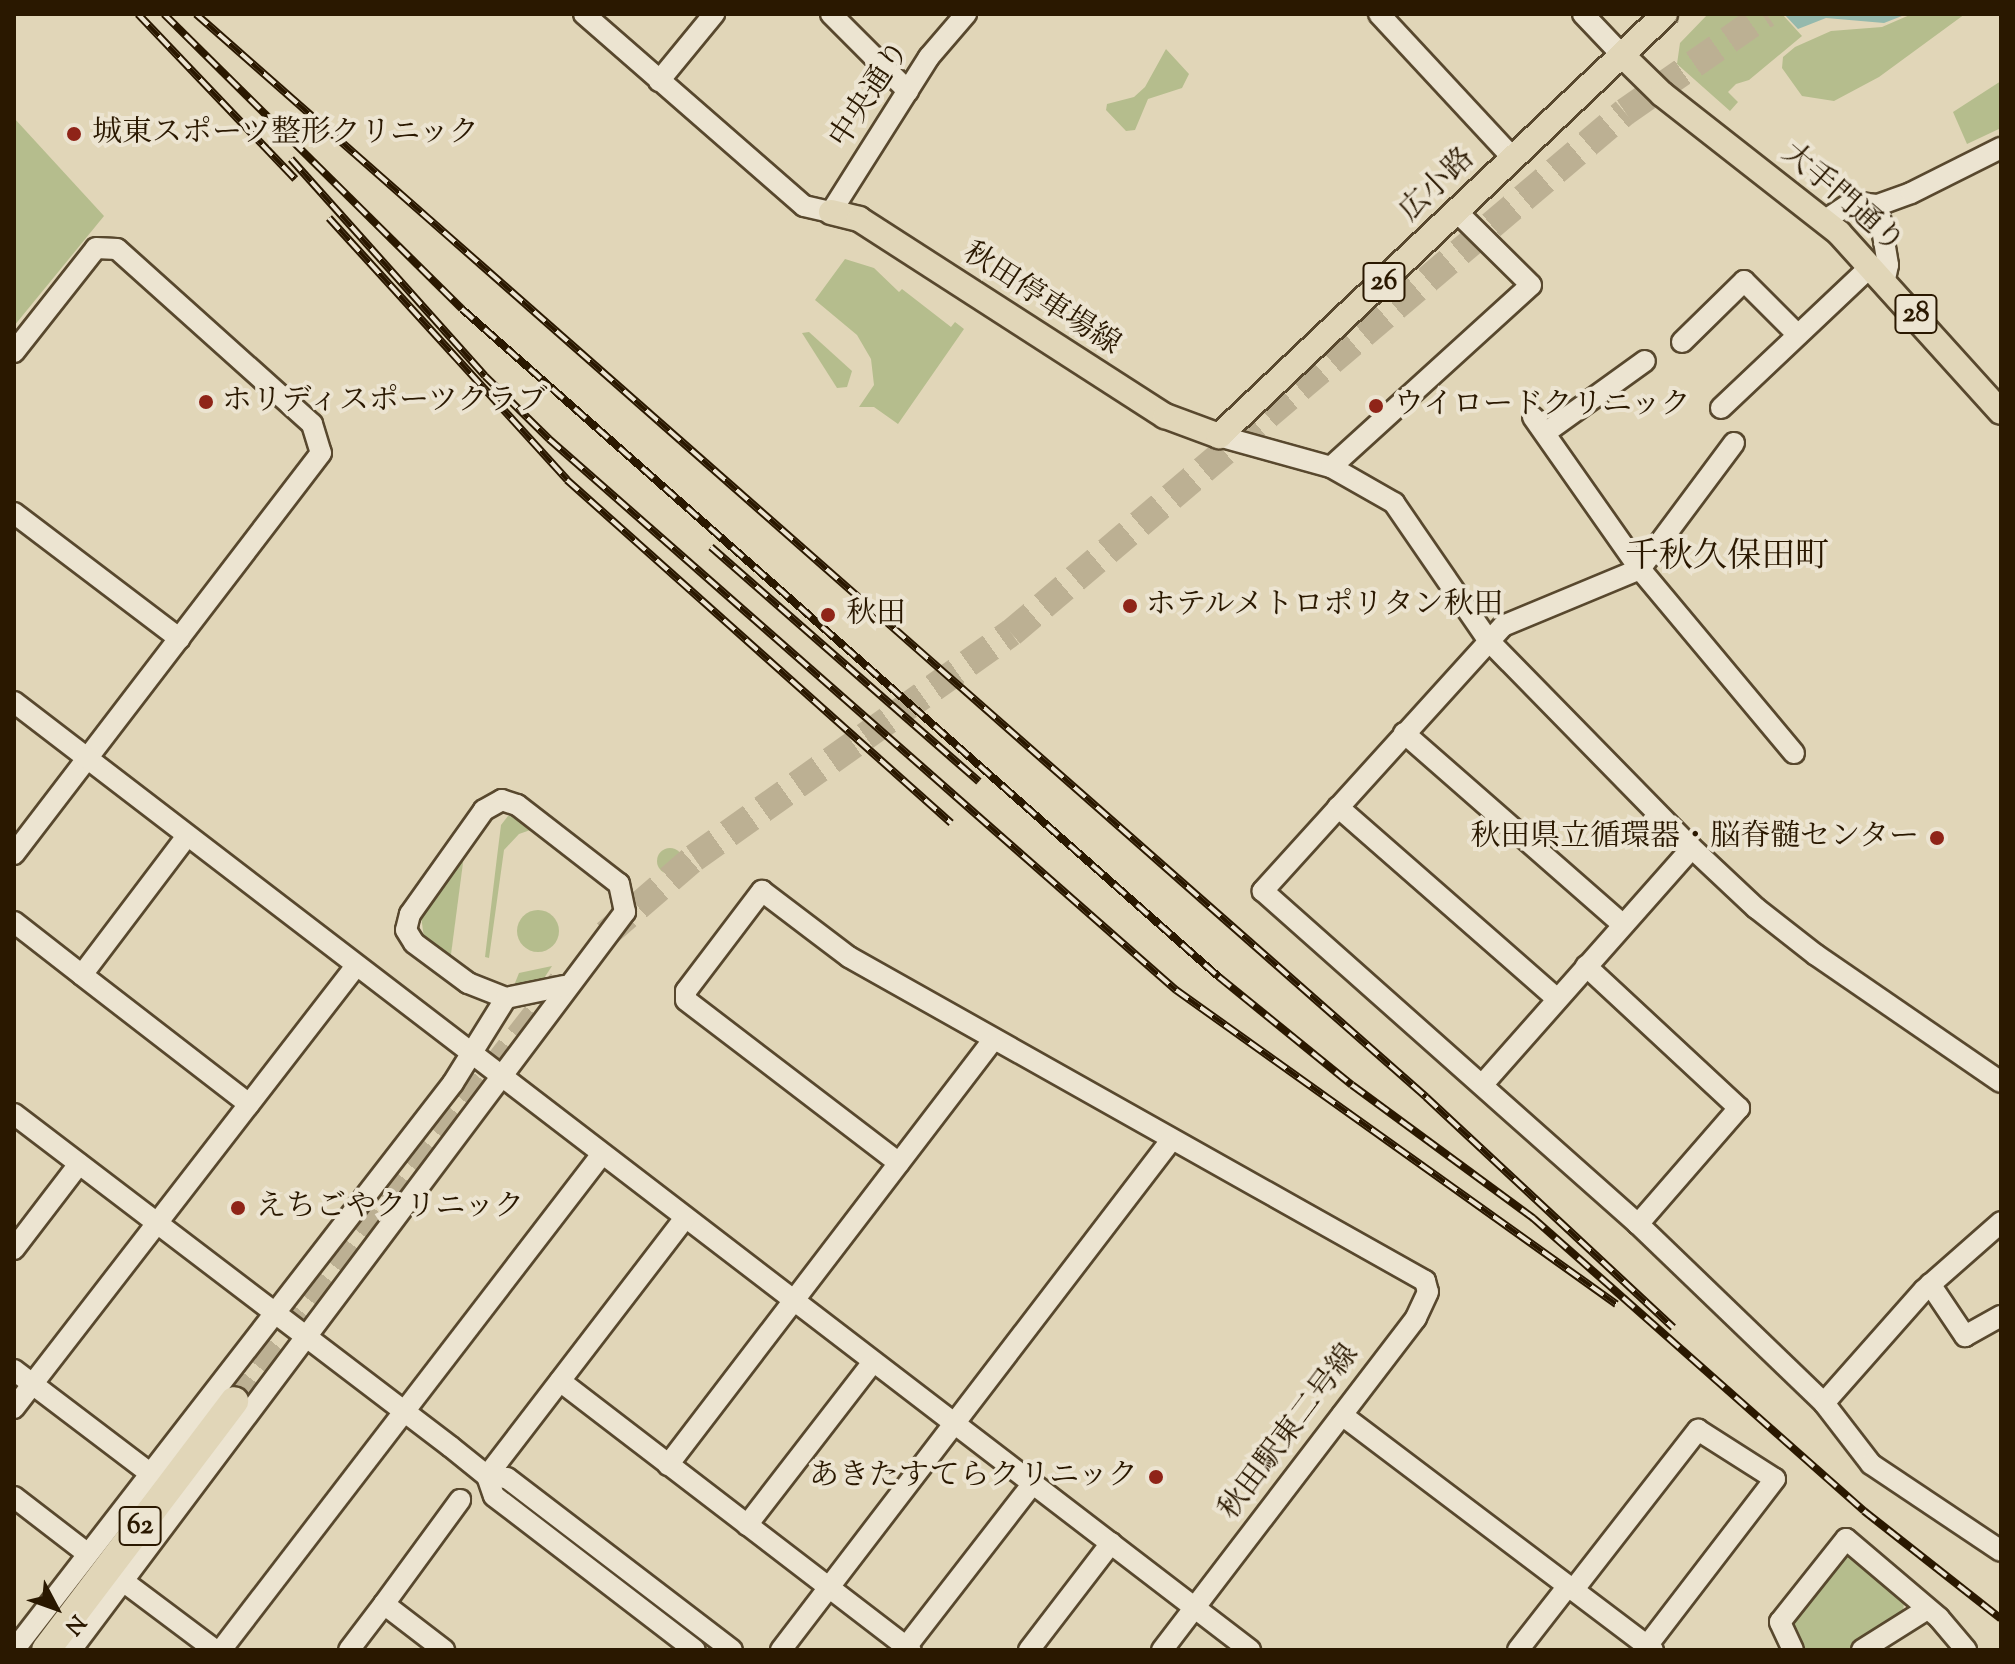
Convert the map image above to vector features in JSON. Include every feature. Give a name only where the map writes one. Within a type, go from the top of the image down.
[{"type":"highway","name":"62","points":[[46,1650],[234,1401]]},
{"type":"main road","name":"広小路","points":[[1219,436],[1665,14]]},
{"type":"main road","name":"大手門通り","points":[[1622,55],[1662,94],[1824,221],[1878,272],[2001,412]]},
{"type":"main road","name":"秋田停車場線","points":[[831,212],[859,219],[1139,401],[1219,436]]},
{"type":"street","points":[[584,14],[804,206],[831,212]]},
{"type":"street","points":[[659,81],[714,14]]},
{"type":"street","points":[[831,14],[908,91]]},
{"type":"street","name":"中央通り","points":[[831,212],[908,91],[966,14]]},
{"type":"street","points":[[1379,14],[1513,158]]},
{"type":"street","points":[[1583,14],[1622,55]]},
{"type":"street","points":[[1824,221],[1852,202],[1878,205],[2001,148]]},
{"type":"street","points":[[1721,408],[1798,335],[1888,265],[1878,205]]},
{"type":"street","points":[[1331,467],[1531,285],[1457,212]]},
{"type":"street","points":[[14,352],[96,248],[117,249],[312,424],[321,453],[14,854]]},
{"type":"street","points":[[1682,342],[1744,281],[1798,335]]},
{"type":"street","points":[[1645,361],[1539,425],[1640,569],[1794,753]]},
{"type":"street","points":[[1219,436],[1331,467],[1394,503],[1488,640],[1692,848],[1816,955],[2001,1082]]},
{"type":"street","points":[[1734,443],[1640,569],[1515,619],[1488,640],[1263,891],[1638,1224],[1824,1403],[1871,1464],[2001,1551]]},
{"type":"street","points":[[14,513],[180,639]]},
{"type":"street","points":[[14,702],[498,1077],[1250,1650]]},
{"type":"street","points":[[1404,733],[1621,923]]},
{"type":"street","points":[[71,1650],[418,1194],[564,986],[625,912],[619,884],[517,805],[502,800],[484,810],[410,914],[406,930],[414,943],[468,983],[506,998],[564,986]]},
{"type":"street","points":[[1338,807],[1557,999]]},
{"type":"street","points":[[82,975],[187,836]]},
{"type":"street","points":[[1483,1084],[1621,923],[1692,848]]},
{"type":"street","points":[[781,1650],[1172,1139],[849,957],[762,891],[686,991],[686,1000],[899,1163]]},
{"type":"street","points":[[14,922],[249,1104]]},
{"type":"street","points":[[14,1408],[356,966]]},
{"type":"street","points":[[1586,966],[1739,1108],[1638,1224]]},
{"type":"street","points":[[14,1650],[277,1314],[472,1056],[506,998]]},
{"type":"street","points":[[668,1465],[993,1040]]},
{"type":"street","points":[[14,1114],[405,1411],[487,1476],[494,1496],[695,1650]]},
{"type":"street","name":"秋田駅東二号線","points":[[1162,1650],[1416,1318],[1428,1292],[1425,1281],[1412,1270],[1172,1139]]},
{"type":"street","points":[[221,1650],[602,1154]]},
{"type":"street","points":[[14,1249],[79,1164]]},
{"type":"street","points":[[487,1476],[685,1218]]},
{"type":"street","points":[[1824,1403],[1930,1284],[2001,1222]]},
{"type":"street","points":[[1930,1284],[1965,1336],[2001,1316]]},
{"type":"street","points":[[747,1525],[873,1362]]},
{"type":"street","points":[[14,1370],[151,1474]]},
{"type":"street","points":[[560,1381],[908,1648],[1033,1483]]},
{"type":"street","points":[[1342,1415],[1571,1588],[1648,1649],[1775,1479],[1698,1430],[1571,1588],[1518,1650]]},
{"type":"street","points":[[487,1476],[507,1478],[732,1650]]},
{"type":"street","points":[[14,1497],[88,1554]]},
{"type":"street","points":[[349,1650],[460,1500]]},
{"type":"street","points":[[1793,1650],[1780,1622],[1846,1539],[1927,1609],[1966,1650]]},
{"type":"street","points":[[1029,1650],[1111,1543]]},
{"type":"street","points":[[123,1581],[215,1650]]},
{"type":"street","points":[[384,1604],[444,1650]]},
{"type":"street","points":[[1862,1650],[1927,1609]]},
{"type":"green space","points":[[1708,14],[1782,14],[1802,36],[1749,80],[1736,84],[1728,92],[1738,102],[1730,111],[1677,64],[1680,43]]},
{"type":"green space","points":[[1912,14],[1965,14],[1879,77],[1834,101],[1802,96],[1782,68],[1783,57],[1795,47],[1831,31],[1882,27]]},
{"type":"green space","points":[[1166,49],[1189,74],[1182,88],[1148,99],[1135,130],[1126,131],[1106,110],[1107,104],[1134,97],[1145,87]]},
{"type":"green space","points":[[2001,81],[2001,128],[1967,144],[1953,112]]},
{"type":"green space","points":[[14,118],[104,216],[14,326]]},
{"type":"green space","points":[[845,259],[874,268],[899,292],[902,289],[951,327],[955,322],[964,329],[898,424],[874,407],[859,407],[874,385],[871,359],[857,335],[815,300]]},
{"type":"green space","points":[[809,332],[852,371],[847,387],[837,388],[802,333]]},
{"type":"green space","points":[[508,816],[517,816],[536,828],[519,834],[504,850],[489,958],[485,957],[501,825]]},
{"type":"green space","points":[[670,848],[679,852],[683,861],[679,870],[670,874],[661,870],[657,861],[661,852]]},
{"type":"green space","points":[[464,855],[450,962],[424,938],[421,916]]},
{"type":"green space","points":[[538,910],[553,916],[559,931],[553,946],[538,952],[523,946],[517,931],[523,916]]},
{"type":"green space","points":[[552,966],[539,986],[515,983],[519,973]]},
{"type":"green space","points":[[1841,1554],[1853,1556],[1904,1600],[1903,1617],[1848,1650],[1802,1650],[1791,1631],[1792,1617]]},
{"type":"water","points":[[1784,14],[1907,14],[1884,23],[1826,18],[1798,29]]},
{"type":"tunnel","points":[[606,934],[694,858],[1011,633],[1625,112],[1766,14]]},
{"type":"tunnel","points":[[234,1401],[569,973]]},
{"type":"railway","points":[[138,14],[295,179]]},
{"type":"railway","points":[[164,14],[462,309],[1219,977],[1352,1085],[1533,1218],[1864,1511],[2001,1619]]},
{"type":"railway","points":[[196,14],[1426,1097],[1673,1327]]},
{"type":"railway","points":[[291,159],[485,376],[549,439],[1176,990],[1616,1304]]},
{"type":"railway","points":[[329,218],[567,480],[951,823]]},
{"type":"railway","points":[[711,547],[979,782]]},
{"type":"place","name":"城東スポーツ整形クリニック","points":[[74,134]]},
{"type":"place","name":"ホリディスポーツクラブ","points":[[206,402]]},
{"type":"place","name":"ウイロードクリニック","points":[[1376,406]]},
{"type":"place","name":"ホテルメトロポリタン秋田","points":[[1130,606]]},
{"type":"place","name":"秋田","points":[[828,615]]},
{"type":"place","name":"秋田県立循環器・脳脊髄センター","points":[[1937,838]]},
{"type":"place","name":"えちごやクリニック","points":[[238,1208]]},
{"type":"place","name":"あきたすてらクリニック","points":[[1156,1477]]},
{"type":"district","name":"千秋久保田町","points":[[1727,558]]}]
